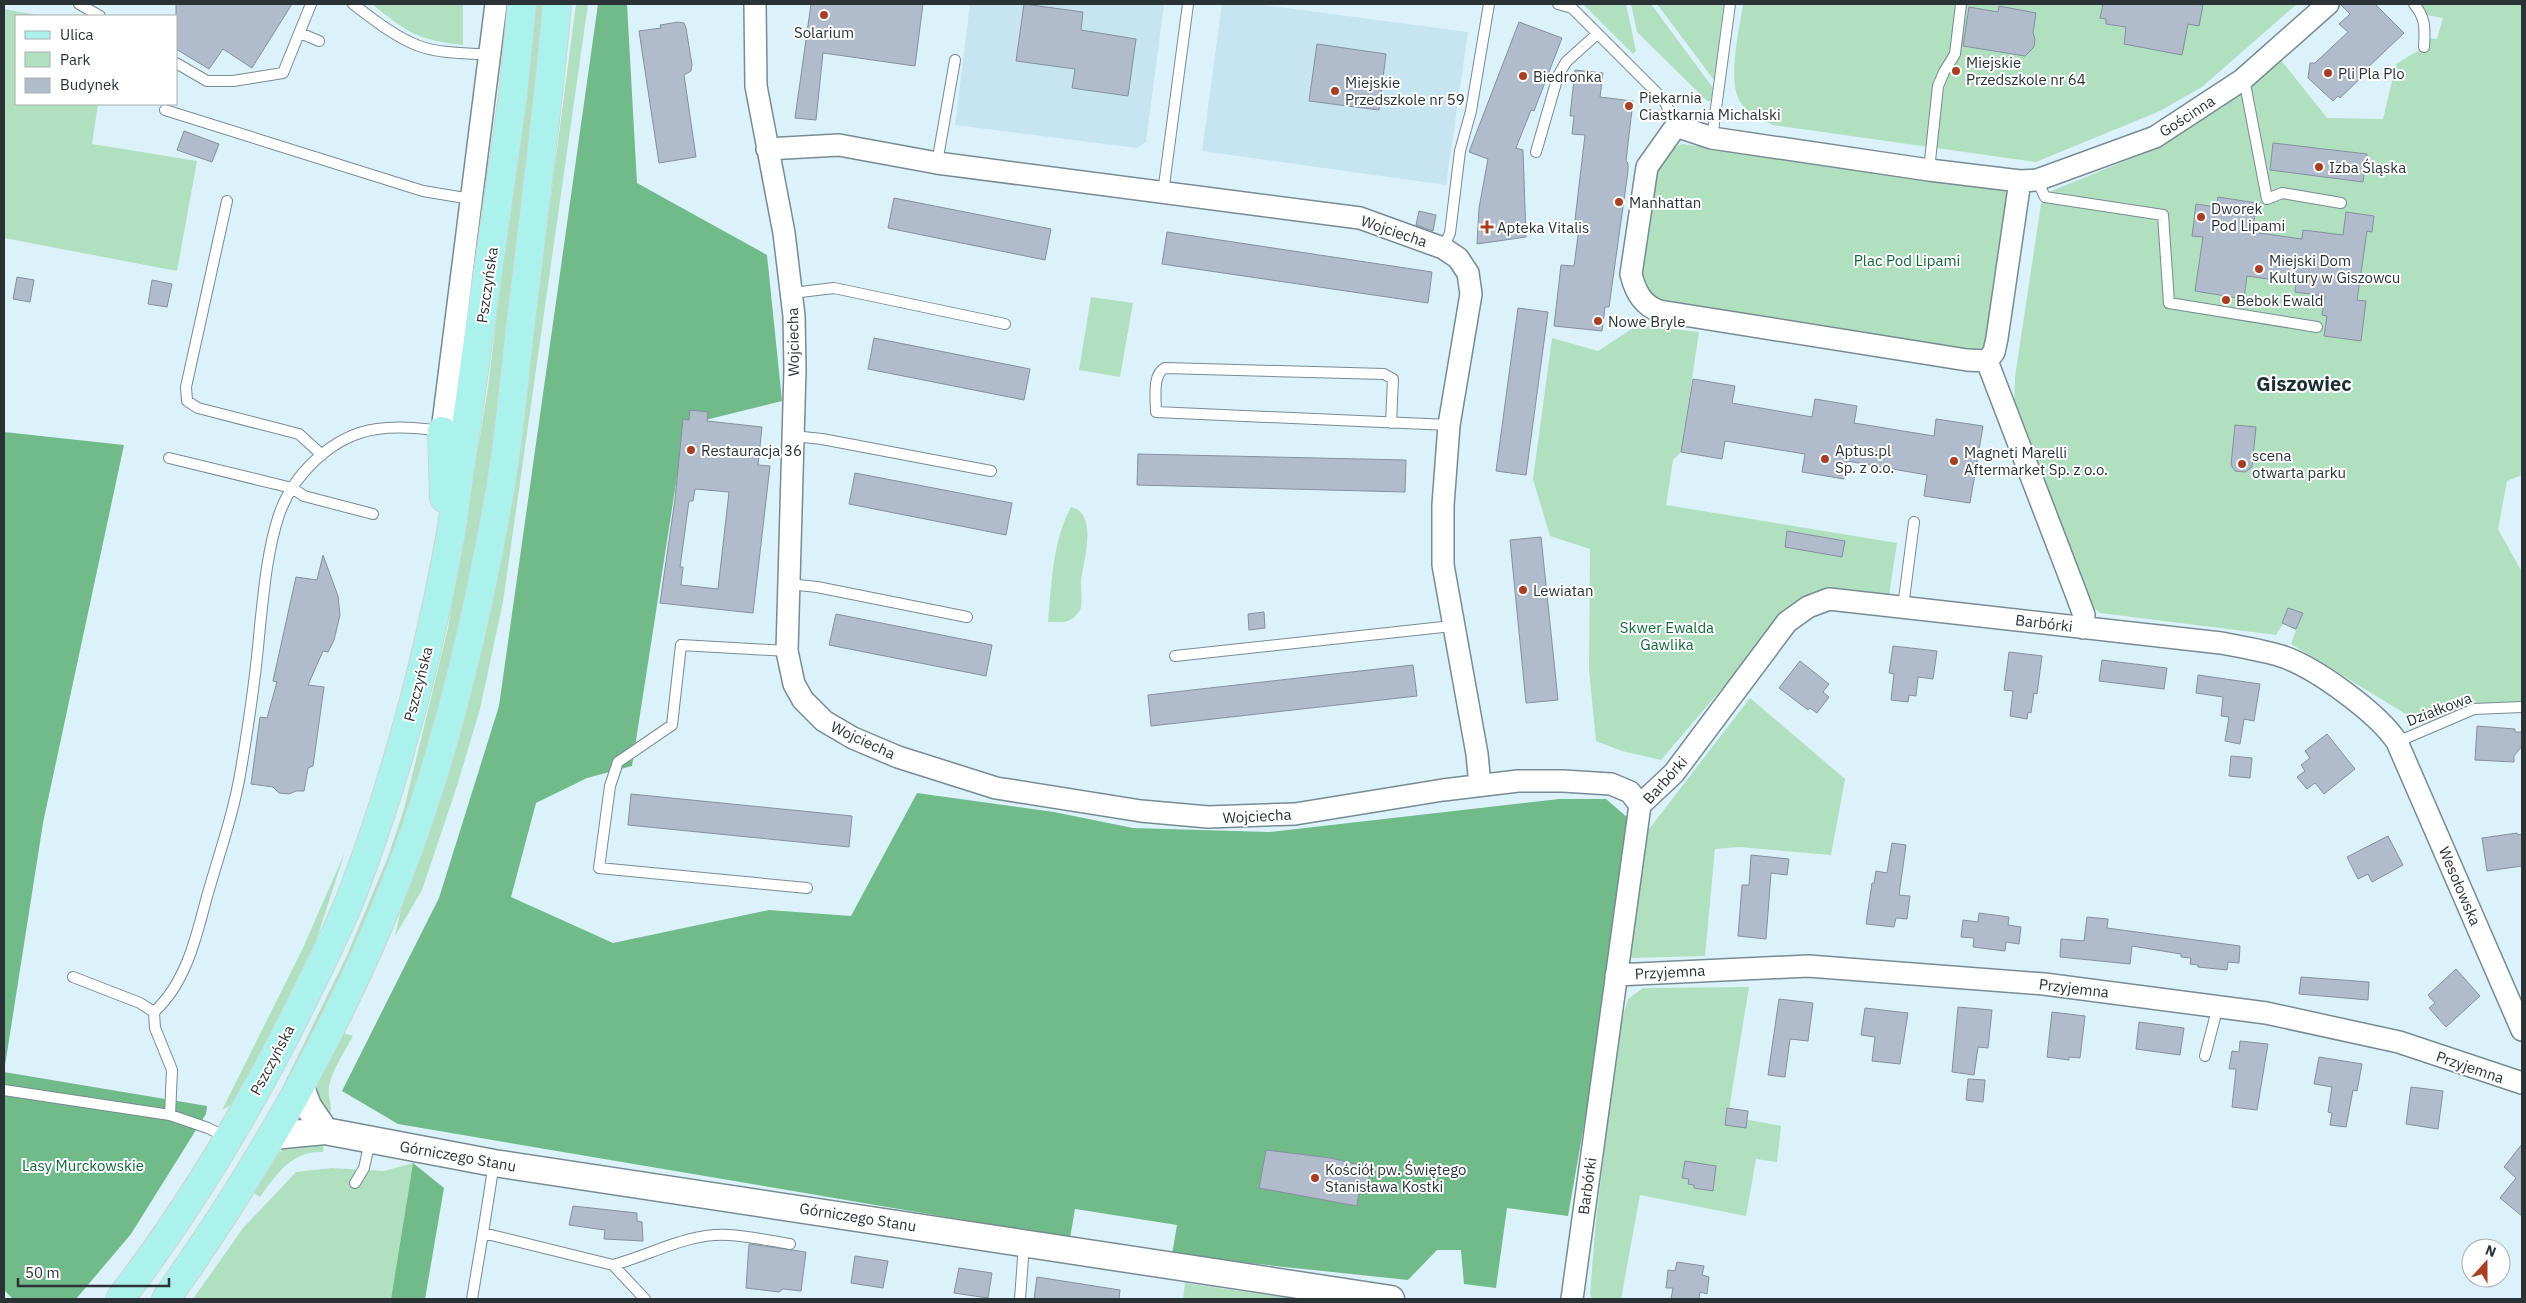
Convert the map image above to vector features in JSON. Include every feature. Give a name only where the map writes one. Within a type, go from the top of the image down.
[{"type":"main road","name":"Pszczyńska","points":[[120,1299],[201,1185],[273,1063],[353,893],[405,738],[441,591],[451,533],[513,95],[522,4]]},
{"type":"main road","points":[[166,1299],[241,1189],[300,1085],[353,983],[398,878],[432,778],[473,627],[502,480],[557,4]]},
{"type":"main road","points":[[442,431],[444,495],[451,533]]},
{"type":"street","points":[[442,431],[496,4]]},
{"type":"street","name":"Wojciecha","points":[[754,4],[756,86],[784,233],[792,293],[795,360],[787,651],[794,684],[803,700],[824,721],[853,738],[898,757],[996,788],[1141,811],[1227,818],[1310,812],[1480,785],[1540,781],[1604,783],[1630,792],[1640,805]]},
{"type":"street","name":"Gościnna","points":[[2028,180],[2155,137],[2242,80],[2328,4]]},
{"type":"street","points":[[1676,126],[1712,138],[1929,170],[2028,180],[1998,338],[1994,352],[1987,361],[1967,360],[1683,316],[1649,308],[1634,289],[1631,274],[1647,167],[1676,126]]},
{"type":"street","name":"Wojciecha","points":[[767,149],[839,145],[937,163],[1360,218],[1444,248],[1458,258],[1468,272],[1471,294],[1449,425],[1443,505],[1443,565],[1452,626],[1477,754],[1480,785]]},
{"type":"street","name":"Barbórki","points":[[1987,361],[2084,614],[2083,628]]},
{"type":"street","name":"Barbórki","points":[[1572,1299],[1640,805],[1674,773],[1787,622],[1808,607],[1829,599],[2221,644],[2283,657],[2308,670],[2366,708],[2389,730],[2398,742]]},
{"type":"street","name":"Wesołowska","points":[[2398,742],[2522,1030]]},
{"type":"street","name":"Przyjemna","points":[[1616,975],[1808,966],[2044,984],[2218,1005],[2266,1013],[2399,1042],[2522,1083]]},
{"type":"street","points":[[300,1085],[308,1106],[325,1131]]},
{"type":"street","name":"Górniczego Stanu","points":[[272,1136],[325,1131],[494,1163],[1391,1299]]},
{"type":"lane","points":[[80,4],[98,15]]},
{"type":"lane","points":[[178,63],[206,81],[233,81],[283,73],[311,4]]},
{"type":"lane","points":[[353,4],[385,28],[419,46],[445,52],[490,55]]},
{"type":"lane","points":[[1163,193],[1188,4]]},
{"type":"lane","points":[[1444,248],[1450,233],[1460,151],[1471,111],[1489,4]]},
{"type":"lane","points":[[1558,4],[1572,8],[1664,100],[1676,126]]},
{"type":"lane","points":[[1712,138],[1730,4]]},
{"type":"lane","points":[[1929,170],[1938,86],[1955,54],[1961,4]]},
{"type":"lane","points":[[2414,4],[2422,14],[2426,25],[2424,47]]},
{"type":"lane","points":[[300,32],[319,41]]},
{"type":"lane","points":[[1536,152],[1558,76],[1566,62],[1597,34]]},
{"type":"lane","points":[[937,163],[955,60]]},
{"type":"lane","points":[[2242,80],[2246,90],[2267,199],[2282,193],[2340,202]]},
{"type":"lane","points":[[165,110],[423,191],[471,199]]},
{"type":"lane","points":[[2028,180],[2046,197],[2163,215],[2169,302],[2317,327]]},
{"type":"lane","points":[[227,201],[186,387],[187,401],[198,408],[299,434],[322,455]]},
{"type":"lane","points":[[792,293],[834,288],[1005,324]]},
{"type":"lane","points":[[1391,423],[1393,380],[1384,374],[1165,368],[1160,370],[1157,376],[1156,412],[1391,423],[1449,425]]},
{"type":"lane","points":[[154,1012],[164,1003],[180,980],[199,927],[237,790],[242,769],[260,626],[262,595],[278,517],[292,488],[311,464],[340,441],[377,428],[419,428],[442,431]]},
{"type":"lane","points":[[793,436],[822,439],[991,471]]},
{"type":"lane","points":[[169,458],[292,488],[304,496],[373,514]]},
{"type":"lane","points":[[1903,607],[1914,522]]},
{"type":"lane","points":[[789,584],[817,587],[967,617]]},
{"type":"lane","points":[[1174,656],[1452,626]]},
{"type":"lane","points":[[787,651],[681,645],[672,725],[618,762],[610,786],[600,868],[807,888]]},
{"type":"lane","name":"Działkowa","points":[[2398,742],[2474,709],[2522,707]]},
{"type":"lane","points":[[74,977],[140,1003],[154,1012]]},
{"type":"lane","points":[[2205,1056],[2218,1005]]},
{"type":"lane","points":[[154,1012],[155,1028],[172,1070],[170,1115]]},
{"type":"lane","points":[[4,1090],[170,1115],[208,1128],[229,1139]]},
{"type":"lane","points":[[355,1183],[364,1168],[370,1140]]},
{"type":"lane","points":[[472,1299],[494,1163]]},
{"type":"lane","points":[[483,1233],[613,1265],[638,1259],[670,1245],[710,1236],[728,1235],[790,1244]]},
{"type":"lane","points":[[1020,1299],[1024,1244]]},
{"type":"lane","points":[[613,1265],[645,1299]]},
{"type":"shaded area","points":[[970,4],[1164,4],[1146,142],[1137,148],[955,125]]},
{"type":"shaded area","name":"Miejskie Przedszkole nr 59","points":[[1222,4],[1257,4],[1468,32],[1446,185],[1202,151]]},
{"type":"green space","points":[[372,4],[463,4],[463,45],[434,41],[414,34]]},
{"type":"green space","points":[[535,4],[545,4],[489,483],[477,550],[462,616],[428,747],[384,875],[359,938],[330,999],[297,1065],[275,1103],[347,955],[388,857],[404,809],[448,628],[488,388]]},
{"type":"green space","points":[[576,4],[588,4],[503,602],[480,709],[457,786],[422,890],[395,936],[535,319]]},
{"type":"green space","points":[[598,4],[627,4],[637,183],[767,255],[782,401],[685,425],[632,766],[587,778],[536,803],[511,897],[613,943],[769,910],[851,916],[917,793],[1054,812],[1133,828],[1269,832],[1559,799],[1606,799],[1628,818],[1611,971],[1568,1216],[1507,1208],[1496,1288],[1464,1284],[1461,1250],[1437,1250],[1408,1280],[1172,1255],[1177,1225],[1075,1209],[1070,1238],[398,1124],[342,1091],[439,898],[499,706]]},
{"type":"green space","points":[[1583,4],[1626,4],[1636,51],[1633,54]]},
{"type":"green space","points":[[1631,4],[1651,4],[1713,88],[1711,101],[1707,101],[1637,32]]},
{"type":"green space","points":[[1657,4],[1724,4],[1714,80]]},
{"type":"green space","points":[[1743,4],[2297,4],[2202,87],[2160,111],[2036,162],[1773,125],[1760,119],[1741,103],[1735,82],[1735,55]]},
{"type":"green space","points":[[2417,4],[2522,4],[2522,475],[2507,481],[2498,529],[2522,572],[2522,702],[2481,703],[2422,724],[2291,644],[2296,630],[2283,624],[2276,635],[2100,613],[2089,604],[2014,407],[2015,377],[2041,204],[2051,191],[2160,147],[2246,89],[2281,60],[2327,118],[2383,119],[2396,64],[2424,47],[2429,38],[2437,39],[2443,18],[2427,15]]},
{"type":"green space","points":[[4,9],[37,15],[15,15],[15,105],[98,105],[92,144],[197,161],[177,271],[4,238]]},
{"type":"green space","name":"Plac Pod Lipami","points":[[1682,144],[2011,188],[1989,343],[1979,354],[1650,300],[1638,268],[1652,173],[1667,151]]},
{"type":"green space","points":[[1091,297],[1133,303],[1120,377],[1079,370]]},
{"type":"green space","name":"Skwer Ewalda Gawlika","points":[[1638,325],[1699,332],[1681,452],[1673,460],[1666,505],[1897,543],[1889,595],[1834,593],[1777,624],[1661,760],[1622,751],[1596,741],[1589,670],[1590,549],[1550,536],[1533,479],[1552,338],[1598,351]]},
{"type":"green space","points":[[4,432],[124,445],[43,823],[4,1072]]},
{"type":"green space","points":[[1071,507],[1080,511],[1085,518],[1087,528],[1086,551],[1081,581],[1081,608],[1068,621],[1048,622],[1056,549]]},
{"type":"green space","points":[[1750,698],[1845,779],[1831,855],[1739,847],[1715,849],[1705,956],[1630,958],[1646,833]]},
{"type":"green space","points":[[345,852],[312,953],[265,1050],[233,1104],[222,1110],[302,950]]},
{"type":"green space","points":[[1749,987],[1728,1116],[1781,1126],[1777,1162],[1756,1159],[1746,1216],[1640,1195],[1621,1299],[1592,1299],[1590,1294],[1596,1220],[1619,1030],[1628,999],[1643,988]]},
{"type":"green space","points":[[344,1033],[353,1036],[339,1061],[329,1087],[331,1108],[329,1118],[318,1100],[316,1086],[321,1070]]},
{"type":"green space","name":"Lasy Murckowskie","points":[[4,1072],[207,1106],[206,1114],[131,1234],[76,1299],[13,1299],[4,1290]]},
{"type":"green space","points":[[324,1142],[323,1152],[312,1152],[294,1160],[272,1180],[260,1197],[252,1192],[269,1164],[280,1152],[293,1145]]},
{"type":"green space","points":[[413,1163],[391,1299],[193,1299],[243,1228],[296,1172],[332,1168],[384,1171]]},
{"type":"green space","points":[[413,1163],[444,1188],[425,1299],[391,1299]]},
{"type":"green space","points":[[1185,1283],[1295,1299],[1183,1299]]},
{"type":"building","points":[[176,4],[292,4],[252,68],[223,49],[209,69],[178,50],[178,15],[176,15]]},
{"type":"building","points":[[811,4],[923,4],[915,66],[823,53],[816,120],[795,118]]},
{"type":"building","points":[[1024,4],[1083,12],[1081,30],[1136,39],[1128,96],[1072,88],[1075,69],[1016,61]]},
{"type":"building","points":[[2103,4],[2203,5],[2199,26],[2188,24],[2182,55],[2124,44],[2126,27],[2106,24],[2106,19],[2100,18]]},
{"type":"building","points":[[2340,4],[2375,4],[2404,33],[2364,71],[2366,73],[2340,98],[2338,96],[2333,101],[2308,78],[2310,63],[2315,63],[2348,32],[2339,24],[2350,14]]},
{"type":"building","points":[[1999,6],[2036,13],[2033,33],[2035,39],[2034,47],[2025,56],[1963,46],[1969,7],[1998,12]]},
{"type":"building","points":[[1519,22],[1562,38],[1534,111],[1531,110],[1516,148],[1523,150],[1526,237],[1477,244],[1479,208],[1488,159],[1469,152]]},
{"type":"building","points":[[684,23],[686,28],[692,65],[691,71],[684,75],[696,157],[659,163],[639,31],[661,28],[660,25]]},
{"type":"building","points":[[1317,44],[1386,54],[1379,110],[1309,101]]},
{"type":"building","points":[[1575,70],[1603,73],[1600,97],[1633,101],[1626,161],[1628,163],[1628,171],[1609,307],[1605,307],[1602,331],[1554,326],[1561,265],[1574,266],[1580,221],[1575,220],[1585,135],[1572,134],[1574,116],[1570,116]]},
{"type":"building","points":[[184,131],[219,144],[212,162],[177,150]]},
{"type":"building","points":[[2273,143],[2367,154],[2363,182],[2270,170]]},
{"type":"building","name":"Miejski Dom Kultury w Giszowcu","points":[[2218,197],[2257,203],[2252,232],[2302,239],[2303,230],[2343,235],[2346,212],[2374,216],[2372,232],[2367,231],[2357,300],[2366,301],[2361,341],[2324,336],[2327,316],[2322,315],[2325,296],[2295,292],[2296,283],[2247,276],[2244,299],[2195,291],[2203,237],[2192,236],[2196,204],[2216,207]]},
{"type":"building","points":[[894,198],[1051,229],[1045,260],[888,228]]},
{"type":"building","points":[[1419,211],[1436,215],[1433,231],[1416,225]]},
{"type":"building","points":[[1167,232],[1432,272],[1428,303],[1162,264]]},
{"type":"building","points":[[17,277],[34,280],[30,302],[13,299]]},
{"type":"building","points":[[152,280],[172,284],[167,307],[148,304]]},
{"type":"building","points":[[1518,308],[1548,312],[1526,475],[1496,471]]},
{"type":"building","points":[[874,338],[1030,369],[1024,400],[868,369]]},
{"type":"building","points":[[1693,379],[1735,386],[1732,403],[1812,417],[1815,399],[1857,406],[1854,423],[1934,436],[1936,419],[1983,426],[1970,503],[1924,496],[1927,475],[1847,461],[1844,479],[1802,472],[1805,454],[1725,441],[1722,459],[1681,452]]},
{"type":"building","points":[[690,410],[708,412],[707,421],[762,427],[758,465],[770,466],[753,613],[660,603],[675,499],[683,419],[689,420]],"holes":[[[695,489],[729,492],[718,589],[681,585],[683,567],[680,567],[689,501],[693,501]]]},
{"type":"building","points":[[2235,425],[2256,427],[2252,467],[2245,472],[2235,471],[2231,465]]},
{"type":"building","points":[[1138,454],[1406,460],[1405,492],[1137,485]]},
{"type":"building","points":[[855,473],[1012,503],[1006,535],[849,504]]},
{"type":"building","points":[[1787,531],[1845,541],[1842,557],[1785,547]]},
{"type":"building","points":[[1541,537],[1558,700],[1526,703],[1510,540]]},
{"type":"building","points":[[323,555],[338,596],[340,615],[334,640],[328,652],[323,651],[308,685],[324,687],[313,766],[308,768],[304,791],[296,791],[289,794],[279,793],[273,787],[251,784],[260,717],[267,718],[277,682],[273,681],[296,577],[317,580]]},
{"type":"building","points":[[2288,608],[2303,613],[2296,629],[2282,623]]},
{"type":"building","points":[[1264,612],[1265,628],[1249,630],[1248,614]]},
{"type":"building","points":[[836,614],[992,645],[986,676],[829,645]]},
{"type":"building","points":[[1893,646],[1937,651],[1933,679],[1918,677],[1916,696],[1909,695],[1908,702],[1891,700],[1894,674],[1889,673]]},
{"type":"building","points":[[2009,652],[2042,656],[2037,694],[2034,693],[2031,713],[2028,712],[2027,719],[2010,716],[2013,691],[2004,690]]},
{"type":"building","points":[[2102,660],[2167,668],[2164,689],[2099,681]]},
{"type":"building","points":[[1800,661],[1829,684],[1823,692],[1829,697],[1817,713],[1810,708],[1808,710],[1779,688]]},
{"type":"building","points":[[1413,665],[1417,696],[1151,726],[1148,695]]},
{"type":"building","points":[[2198,675],[2260,684],[2254,721],[2244,719],[2240,744],[2225,741],[2229,717],[2221,716],[2223,697],[2196,693]]},
{"type":"building","points":[[2477,726],[2515,729],[2515,732],[2522,732],[2522,746],[2514,756],[2514,762],[2475,760]]},
{"type":"building","points":[[2327,734],[2355,769],[2324,794],[2315,783],[2307,789],[2297,777],[2305,771],[2301,765],[2310,758],[2305,751]]},
{"type":"building","points":[[2231,756],[2252,758],[2250,778],[2229,776]]},
{"type":"building","points":[[631,794],[852,816],[849,847],[628,825]]},
{"type":"building","points":[[2517,833],[2518,835],[2522,834],[2522,866],[2487,871],[2482,838]]},
{"type":"building","points":[[2388,836],[2403,865],[2372,882],[2368,874],[2358,879],[2347,857]]},
{"type":"building","points":[[1892,843],[1906,845],[1899,895],[1910,896],[1907,919],[1896,918],[1894,927],[1866,924],[1872,883],[1874,883],[1876,871],[1887,873]]},
{"type":"building","points":[[1751,855],[1789,859],[1787,875],[1771,873],[1766,939],[1738,936],[1742,885],[1749,885]]},
{"type":"building","points":[[1979,913],[2009,917],[2008,925],[2021,927],[2019,944],[2006,942],[2005,951],[1973,947],[1974,938],[1961,937],[1963,920],[1978,922]]},
{"type":"building","points":[[2087,917],[2108,919],[2107,928],[2240,946],[2239,963],[2228,962],[2227,970],[2198,967],[2198,965],[2190,964],[2191,958],[2181,957],[2181,954],[2132,946],[2130,964],[2060,957],[2061,939],[2084,941]]},
{"type":"building","points":[[2456,969],[2480,996],[2446,1027],[2429,1008],[2435,1003],[2428,995]]},
{"type":"building","points":[[2301,977],[2369,982],[2368,1000],[2299,994]]},
{"type":"building","points":[[1779,999],[1813,1003],[1808,1041],[1790,1039],[1785,1077],[1768,1075]]},
{"type":"building","points":[[1958,1007],[1992,1010],[1988,1048],[1978,1047],[1974,1075],[1952,1072]]},
{"type":"building","points":[[1865,1008],[1908,1013],[1900,1064],[1872,1061],[1875,1037],[1861,1035]]},
{"type":"building","points":[[2052,1012],[2085,1016],[2080,1058],[2069,1057],[2069,1060],[2047,1057]]},
{"type":"building","points":[[2139,1022],[2184,1028],[2180,1055],[2136,1049]]},
{"type":"building","points":[[2240,1041],[2268,1044],[2257,1110],[2232,1107],[2236,1069],[2229,1069],[2232,1051],[2239,1052]]},
{"type":"building","points":[[2319,1057],[2362,1064],[2357,1091],[2353,1090],[2346,1127],[2330,1125],[2332,1113],[2328,1112],[2332,1087],[2314,1084]]},
{"type":"building","points":[[1968,1079],[1985,1080],[1983,1102],[1966,1100]]},
{"type":"building","points":[[2411,1087],[2443,1091],[2438,1129],[2406,1124]]},
{"type":"building","points":[[1727,1108],[1748,1111],[1746,1128],[1725,1125]]},
{"type":"building","points":[[2522,1144],[2522,1216],[2500,1198],[2516,1178],[2504,1167]]},
{"type":"building","name":"Kościół pw. Świętego Stanisława Kostki","points":[[1266,1150],[1331,1158],[1371,1168],[1366,1194],[1359,1193],[1357,1206],[1259,1188]]},
{"type":"building","points":[[1685,1161],[1716,1166],[1713,1191],[1694,1188],[1694,1185],[1688,1184],[1689,1179],[1682,1178]]},
{"type":"building","points":[[573,1206],[637,1213],[637,1221],[642,1222],[643,1241],[604,1239],[605,1230],[569,1225]]},
{"type":"building","points":[[749,1244],[806,1252],[801,1291],[783,1289],[779,1292],[746,1288]]},
{"type":"building","points":[[855,1256],[888,1261],[883,1288],[851,1283]]},
{"type":"building","points":[[1677,1262],[1704,1266],[1702,1275],[1709,1277],[1707,1294],[1700,1292],[1699,1299],[1671,1299],[1673,1288],[1666,1288],[1668,1270],[1675,1271]]},
{"type":"building","points":[[959,1268],[992,1273],[988,1298],[954,1293]]},
{"type":"building","points":[[1037,1277],[1120,1290],[1119,1299],[1034,1299]]},
{"type":"place","name":"Solarium","points":[[824,15]]},
{"type":"place","name":"Miejskie Przedszkole nr 64","points":[[1956,71]]},
{"type":"place","name":"Pli Pla Plo","points":[[2328,73]]},
{"type":"place","name":"Biedronka","points":[[1523,76]]},
{"type":"place","name":"Miejskie Przedszkole nr 59","points":[[1335,91]]},
{"type":"place","name":"Piekarnia Ciastkarnia Michalski","points":[[1629,106]]},
{"type":"place","name":"Izba Śląska","points":[[2319,167]]},
{"type":"place","name":"Manhattan","points":[[1619,202]]},
{"type":"place","name":"Dworek Pod Lipami","points":[[2201,217]]},
{"type":"place","name":"Apteka Vitalis","points":[[1487,227]]},
{"type":"place","name":"Miejski Dom Kultury w Giszowcu","points":[[2259,269]]},
{"type":"place","name":"Bebok Ewald","points":[[2226,300]]},
{"type":"place","name":"Nowe Bryle","points":[[1598,321]]},
{"type":"place","name":"Restauracja 36","points":[[691,450]]},
{"type":"place","name":"Aptus.pl Sp. z o.o.","points":[[1825,459]]},
{"type":"place","name":"Magneti Marelli Aftermarket Sp. z o.o.","points":[[1954,461]]},
{"type":"place","name":"scena otwarta parku","points":[[2242,464]]},
{"type":"place","name":"Lewiatan","points":[[1523,590]]},
{"type":"place","name":"Kościół pw. Świętego Stanisława Kostki","points":[[1315,1178]]},
{"type":"district","name":"Giszowiec","points":[[2304,383]]}]
